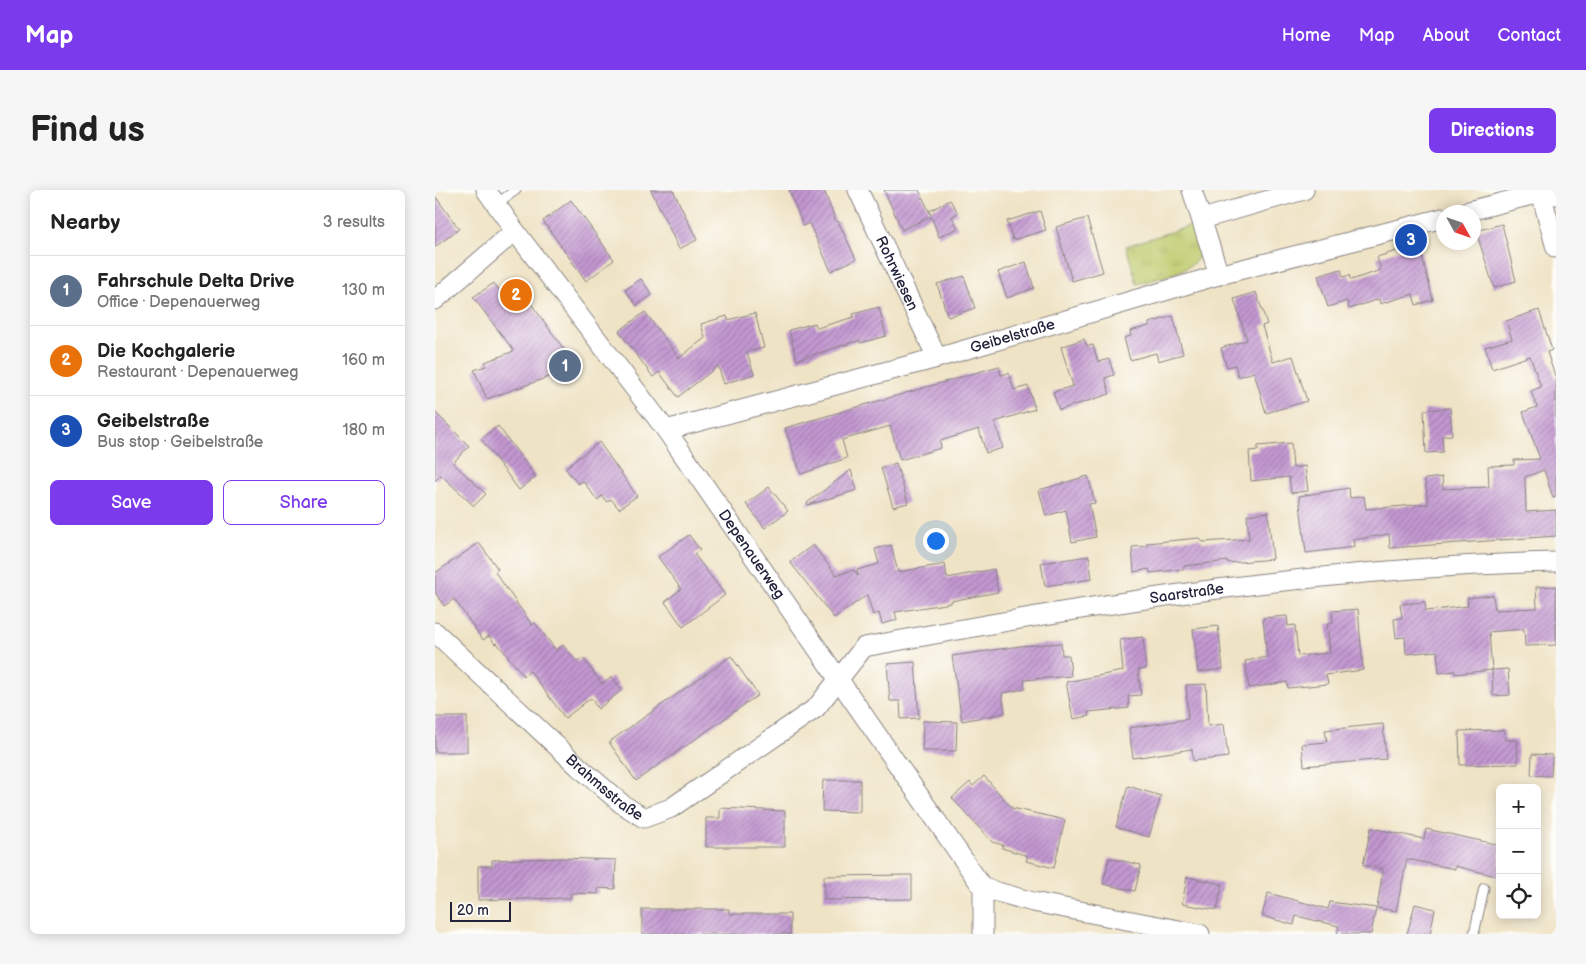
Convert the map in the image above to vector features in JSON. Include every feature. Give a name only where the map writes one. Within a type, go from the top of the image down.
[{"type":"street","name":"Rohrwiesen","points":[[858,190],[937,358]]},
{"type":"street","points":[[1192,190],[1219,274]]},
{"type":"street","points":[[1202,219],[1304,190]]},
{"type":"street","points":[[1481,208],[1545,193],[1556,248]]},
{"type":"street","name":"Depenauerweg","points":[[491,197],[666,430],[983,888]]},
{"type":"street","name":"Geibelstraße","points":[[666,430],[937,358],[1219,274],[1436,220]]},
{"type":"street","points":[[435,300],[515,231]]},
{"type":"street","name":"Saarstraße","points":[[838,680],[864,647],[1013,619],[1165,596],[1316,578],[1506,563],[1556,562]]},
{"type":"street","name":"Brahmsstraße","points":[[435,632],[579,767],[622,804],[644,818],[671,808],[816,708],[838,680]]},
{"type":"street","points":[[983,934],[983,888],[1033,902],[1200,934]]},
{"type":"lane","points":[[491,197],[516,190]]},
{"type":"lane","points":[[1474,934],[1484,888]]},
{"type":"green space","points":[[1193,225],[1200,246],[1198,259],[1184,269],[1164,277],[1137,284],[1126,246]]},
{"type":"building","points":[[651,190],[673,190],[697,240],[679,249]]},
{"type":"building","points":[[789,190],[824,190],[836,222],[838,221],[856,259],[831,271],[809,223],[803,226]]},
{"type":"building","points":[[884,190],[919,190],[929,211],[950,200],[958,213],[952,217],[958,228],[939,237],[931,216],[902,230]]},
{"type":"building","points":[[435,196],[459,229],[435,247]]},
{"type":"building","points":[[571,200],[614,260],[586,281],[543,221]]},
{"type":"building","points":[[1040,211],[1046,230],[1013,240],[1007,221]]},
{"type":"building","points":[[1087,218],[1103,272],[1072,281],[1056,227]]},
{"type":"building","points":[[1502,224],[1516,281],[1494,288],[1481,247],[1481,230]]},
{"type":"building","points":[[1419,244],[1433,300],[1416,305],[1413,294],[1380,304],[1379,299],[1349,309],[1347,301],[1328,307],[1318,276],[1341,269],[1343,277],[1349,275],[1351,280],[1381,270],[1377,257]]},
{"type":"building","points":[[1026,262],[1034,288],[1007,298],[998,272]]},
{"type":"building","points":[[964,276],[975,308],[948,317],[937,284]]},
{"type":"building","points":[[641,279],[652,295],[637,306],[625,290]]},
{"type":"building","points":[[494,283],[502,294],[516,283],[577,367],[487,399],[474,370],[486,366],[485,362],[514,351],[473,297]]},
{"type":"building","points":[[1256,292],[1267,324],[1262,326],[1273,362],[1293,356],[1307,401],[1266,413],[1254,372],[1238,377],[1235,365],[1227,367],[1221,348],[1247,340],[1234,299]]},
{"type":"building","points":[[879,307],[886,336],[860,343],[860,340],[797,360],[789,330],[815,323],[817,328],[854,317],[853,314]]},
{"type":"building","points":[[1539,310],[1552,350],[1547,352],[1556,379],[1556,497],[1553,498],[1544,470],[1525,477],[1526,512],[1556,510],[1556,536],[1390,548],[1389,534],[1353,540],[1354,547],[1306,553],[1299,496],[1349,488],[1350,498],[1364,496],[1366,509],[1428,504],[1425,479],[1442,477],[1443,489],[1489,487],[1488,466],[1514,465],[1514,460],[1540,459],[1523,412],[1537,407],[1531,391],[1541,387],[1530,356],[1492,369],[1485,347],[1512,339],[1506,321]]},
{"type":"building","points":[[645,312],[679,358],[705,338],[701,324],[727,316],[728,320],[755,313],[764,348],[747,352],[754,374],[724,384],[718,366],[678,397],[659,372],[653,377],[619,331]]},
{"type":"building","points":[[1173,316],[1183,354],[1158,361],[1156,353],[1130,360],[1124,338],[1131,336],[1130,331],[1149,326],[1149,323]]},
{"type":"building","points":[[1084,339],[1087,346],[1093,345],[1098,362],[1109,359],[1114,375],[1105,378],[1110,394],[1059,410],[1053,392],[1073,386],[1061,347]]},
{"type":"building","points":[[999,366],[1001,375],[1009,373],[1014,390],[1028,386],[1035,409],[995,422],[1003,448],[986,453],[979,429],[940,441],[941,448],[900,460],[890,426],[842,440],[847,458],[801,474],[785,428]]},
{"type":"building","points":[[1450,408],[1452,435],[1442,436],[1443,452],[1426,453],[1424,410]]},
{"type":"building","points":[[435,412],[469,446],[453,463],[486,494],[474,506],[441,475],[435,481]]},
{"type":"building","points":[[498,426],[536,477],[519,490],[481,439]]},
{"type":"building","points":[[599,442],[637,496],[619,509],[611,499],[607,502],[602,496],[597,500],[583,481],[578,484],[565,468]]},
{"type":"building","points":[[1291,443],[1293,468],[1305,466],[1308,491],[1291,493],[1289,477],[1251,481],[1249,451],[1258,450],[1258,446]]},
{"type":"building","points":[[896,463],[908,503],[893,507],[881,468]]},
{"type":"building","points":[[851,470],[857,490],[808,505],[807,503]]},
{"type":"building","points":[[1088,476],[1095,503],[1089,504],[1096,537],[1072,542],[1066,510],[1046,516],[1039,490]]},
{"type":"building","points":[[769,487],[788,511],[765,528],[746,504]]},
{"type":"building","points":[[1268,512],[1273,559],[1228,563],[1228,561],[1184,566],[1184,569],[1150,573],[1149,569],[1134,572],[1132,547],[1147,546],[1147,543],[1199,538],[1203,542],[1249,539],[1247,515]]},
{"type":"building","points":[[689,535],[700,550],[694,554],[725,595],[683,627],[665,602],[681,589],[658,557]]},
{"type":"building","points":[[479,543],[498,569],[495,572],[532,625],[535,623],[556,650],[563,645],[577,662],[583,658],[602,684],[612,677],[622,690],[598,709],[591,698],[565,718],[530,671],[524,676],[497,643],[495,644],[489,636],[483,640],[454,599],[444,606],[435,592],[435,573]]},
{"type":"building","points":[[813,545],[836,575],[854,570],[858,576],[857,570],[879,564],[875,549],[891,545],[898,572],[945,564],[947,578],[994,569],[998,592],[951,601],[951,603],[895,612],[897,620],[882,624],[879,613],[873,615],[867,595],[834,618],[790,562]]},
{"type":"building","points":[[1089,556],[1092,579],[1045,586],[1041,563]]},
{"type":"building","points":[[1556,586],[1556,645],[1525,646],[1524,629],[1489,632],[1492,670],[1455,674],[1455,671],[1439,673],[1437,651],[1406,654],[1405,637],[1396,638],[1394,619],[1402,618],[1400,604],[1425,602],[1426,611],[1468,606],[1467,598],[1493,595],[1495,610],[1537,608],[1536,587]]},
{"type":"building","points":[[1358,609],[1363,670],[1326,675],[1328,684],[1288,688],[1287,682],[1249,688],[1245,661],[1267,657],[1263,618],[1287,616],[1288,626],[1295,625],[1298,656],[1330,653],[1327,624],[1333,623],[1332,611]]},
{"type":"building","points":[[1218,626],[1223,669],[1198,672],[1193,629]]},
{"type":"building","points":[[1143,637],[1146,669],[1138,670],[1141,695],[1128,696],[1129,708],[1088,712],[1089,716],[1073,719],[1066,682],[1123,671],[1120,640]]},
{"type":"building","points":[[1061,643],[1062,655],[1069,655],[1071,676],[1024,680],[1025,689],[1002,693],[1005,713],[962,721],[952,656],[1020,646]]},
{"type":"building","points":[[731,656],[758,695],[636,781],[609,742]]},
{"type":"building","points":[[915,662],[919,718],[901,719],[900,701],[890,701],[887,664]]},
{"type":"building","points":[[1508,669],[1510,695],[1493,696],[1492,670]]},
{"type":"building","points":[[1206,684],[1208,726],[1224,724],[1228,757],[1193,761],[1192,749],[1133,758],[1129,728],[1188,719],[1186,685]]},
{"type":"building","points":[[435,717],[467,717],[467,752],[435,752]]},
{"type":"building","points":[[923,721],[957,722],[956,751],[922,751]]},
{"type":"building","points":[[1383,724],[1386,759],[1304,766],[1302,744],[1327,742],[1325,730]]},
{"type":"building","points":[[1504,730],[1505,740],[1517,740],[1518,764],[1460,765],[1459,731]]},
{"type":"building","points":[[1532,754],[1552,755],[1551,776],[1531,775]]},
{"type":"building","points":[[984,776],[1012,808],[1065,820],[1054,868],[1026,861],[1028,856],[1002,848],[1003,845],[992,842],[952,798],[970,782],[973,786]]},
{"type":"building","points":[[823,780],[860,780],[860,812],[822,811]]},
{"type":"building","points":[[1128,786],[1161,796],[1149,837],[1116,827]]},
{"type":"building","points":[[720,808],[785,811],[785,847],[706,847],[706,818],[720,818]]},
{"type":"building","points":[[1371,828],[1424,839],[1426,829],[1496,844],[1496,876],[1455,866],[1455,869],[1407,859],[1396,911],[1377,908],[1383,869],[1363,865]]},
{"type":"building","points":[[561,858],[616,860],[615,889],[598,888],[598,894],[571,893],[570,898],[478,900],[478,866],[492,866],[492,860]]},
{"type":"building","points":[[1109,858],[1141,865],[1135,891],[1103,884]]},
{"type":"building","points":[[912,875],[912,899],[824,900],[824,876]]},
{"type":"building","points":[[1187,877],[1222,884],[1217,910],[1182,904]]},
{"type":"building","points":[[1268,893],[1328,909],[1330,902],[1376,908],[1371,934],[1337,934],[1339,926],[1296,916],[1294,925],[1262,916]]},
{"type":"building","points":[[1415,904],[1435,909],[1430,934],[1407,934]]},
{"type":"building","points":[[642,909],[729,909],[729,914],[790,914],[790,934],[642,934]]},
{"type":"place","name":"Geibelstraße","points":[[1411,240]]},
{"type":"place","name":"Die Kochgalerie","points":[[516,295]]},
{"type":"place","name":"Fahrschule Delta Drive","points":[[565,366]]}]
